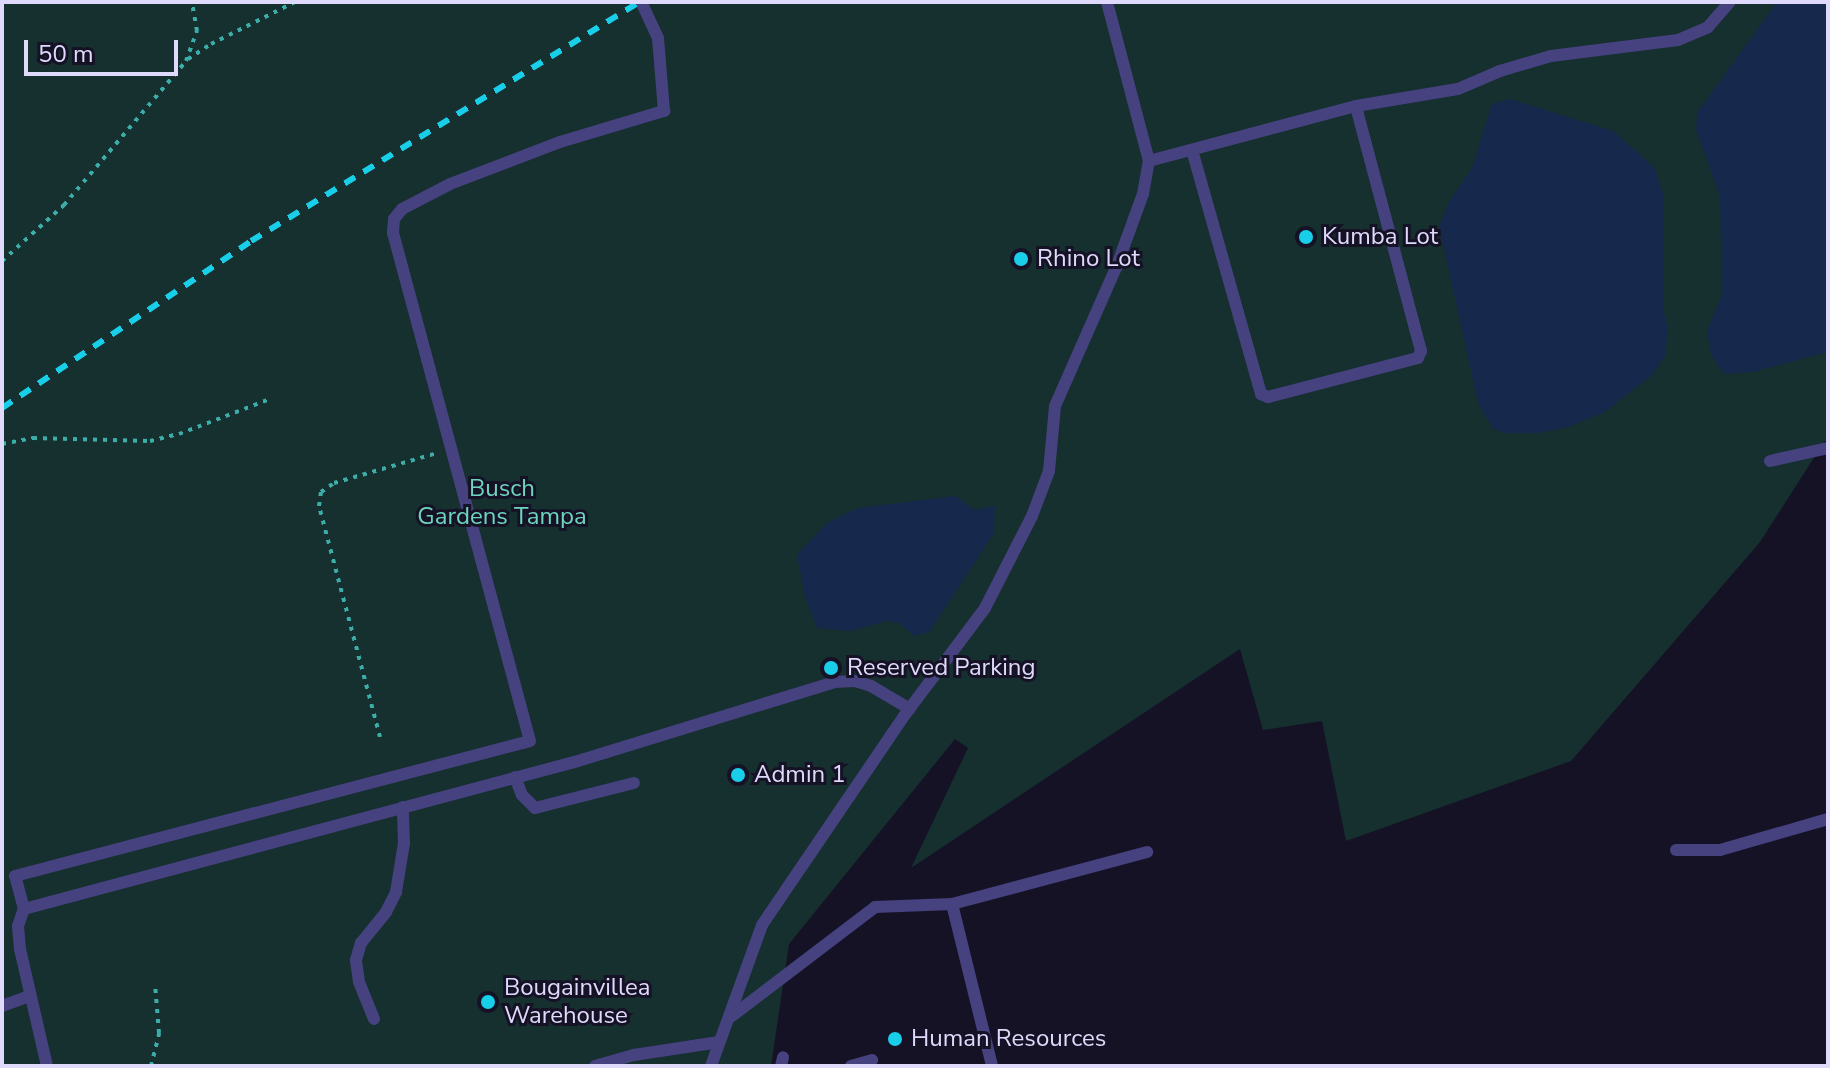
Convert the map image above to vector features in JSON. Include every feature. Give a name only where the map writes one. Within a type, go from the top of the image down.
[{"type":"lane","points":[[47,1066],[20,949],[18,926],[24,909],[8,878],[530,741],[393,233],[394,219],[402,209],[450,184],[560,142],[664,111],[658,38],[641,2]]},
{"type":"lane","points":[[711,1066],[732,1016],[762,925],[910,709],[985,608],[1032,516],[1049,471],[1055,406],[1116,268],[1143,194],[1149,161],[1107,2]]},
{"type":"lane","points":[[1149,161],[1356,106],[1458,89],[1500,71],[1551,56],[1678,40],[1708,27],[1730,2]]},
{"type":"lane","points":[[1192,150],[1261,394],[1268,397],[1418,358],[1421,351],[1356,106]]},
{"type":"lane","points":[[1770,461],[1828,448]]},
{"type":"lane","points":[[24,909],[698,726],[834,682],[855,681],[871,686],[910,709]]},
{"type":"lane","points":[[515,777],[522,795],[535,808],[634,783]]},
{"type":"lane","points":[[374,1019],[359,982],[356,960],[361,943],[386,912],[396,892],[404,843],[403,807]]},
{"type":"lane","points":[[1676,850],[1720,850],[1828,819]]},
{"type":"lane","points":[[732,1016],[875,907],[952,904],[1147,852]]},
{"type":"lane","points":[[952,904],[992,1066]]},
{"type":"lane","points":[[2,1006],[29,996]]},
{"type":"lane","points":[[595,1066],[635,1061],[719,1042]]},
{"type":"lane","points":[[851,1066],[872,1060]]},
{"type":"path","points":[[186,61],[197,31],[192,2]]},
{"type":"path","points":[[2,261],[64,205],[186,61],[211,44],[295,2]]},
{"type":"path","points":[[2,444],[33,438],[150,441],[179,434],[270,399]]},
{"type":"path","points":[[380,737],[319,506],[321,492],[334,483],[451,449]]},
{"type":"path","points":[[151,1066],[159,1033],[155,984]]},
{"type":"green space","name":"Busch Gardens Tampa","points":[[2,2],[1828,2],[1828,440],[1760,542],[1571,761],[1346,841],[1322,721],[1263,730],[1240,649],[911,868],[968,748],[955,739],[789,944],[771,1066],[2,1066]]},
{"type":"water","points":[[1777,2],[1828,2],[1828,352],[1753,372],[1724,374],[1711,354],[1707,331],[1722,295],[1720,196],[1696,130],[1697,113]]},
{"type":"water","points":[[1510,99],[1613,131],[1655,168],[1663,195],[1663,308],[1668,328],[1665,356],[1652,375],[1605,412],[1568,427],[1537,433],[1505,433],[1493,429],[1478,403],[1439,226],[1449,202],[1472,168],[1492,104]]},
{"type":"water","points":[[956,496],[974,510],[995,506],[994,533],[929,632],[914,636],[899,623],[887,621],[850,631],[817,628],[805,597],[797,555],[827,523],[858,508]]},
{"type":"railway","points":[[2,408],[251,241],[639,2]]},
{"type":"place","name":"Kumba Lot","points":[[1306,237]]},
{"type":"place","name":"Rhino Lot","points":[[1021,259]]},
{"type":"place","name":"Reserved Parking","points":[[831,668]]},
{"type":"place","name":"Admin 1","points":[[738,775]]},
{"type":"place","name":"Bougainvillea Warehouse","points":[[488,1002]]},
{"type":"place","name":"Human Resources","points":[[895,1039]]}]
